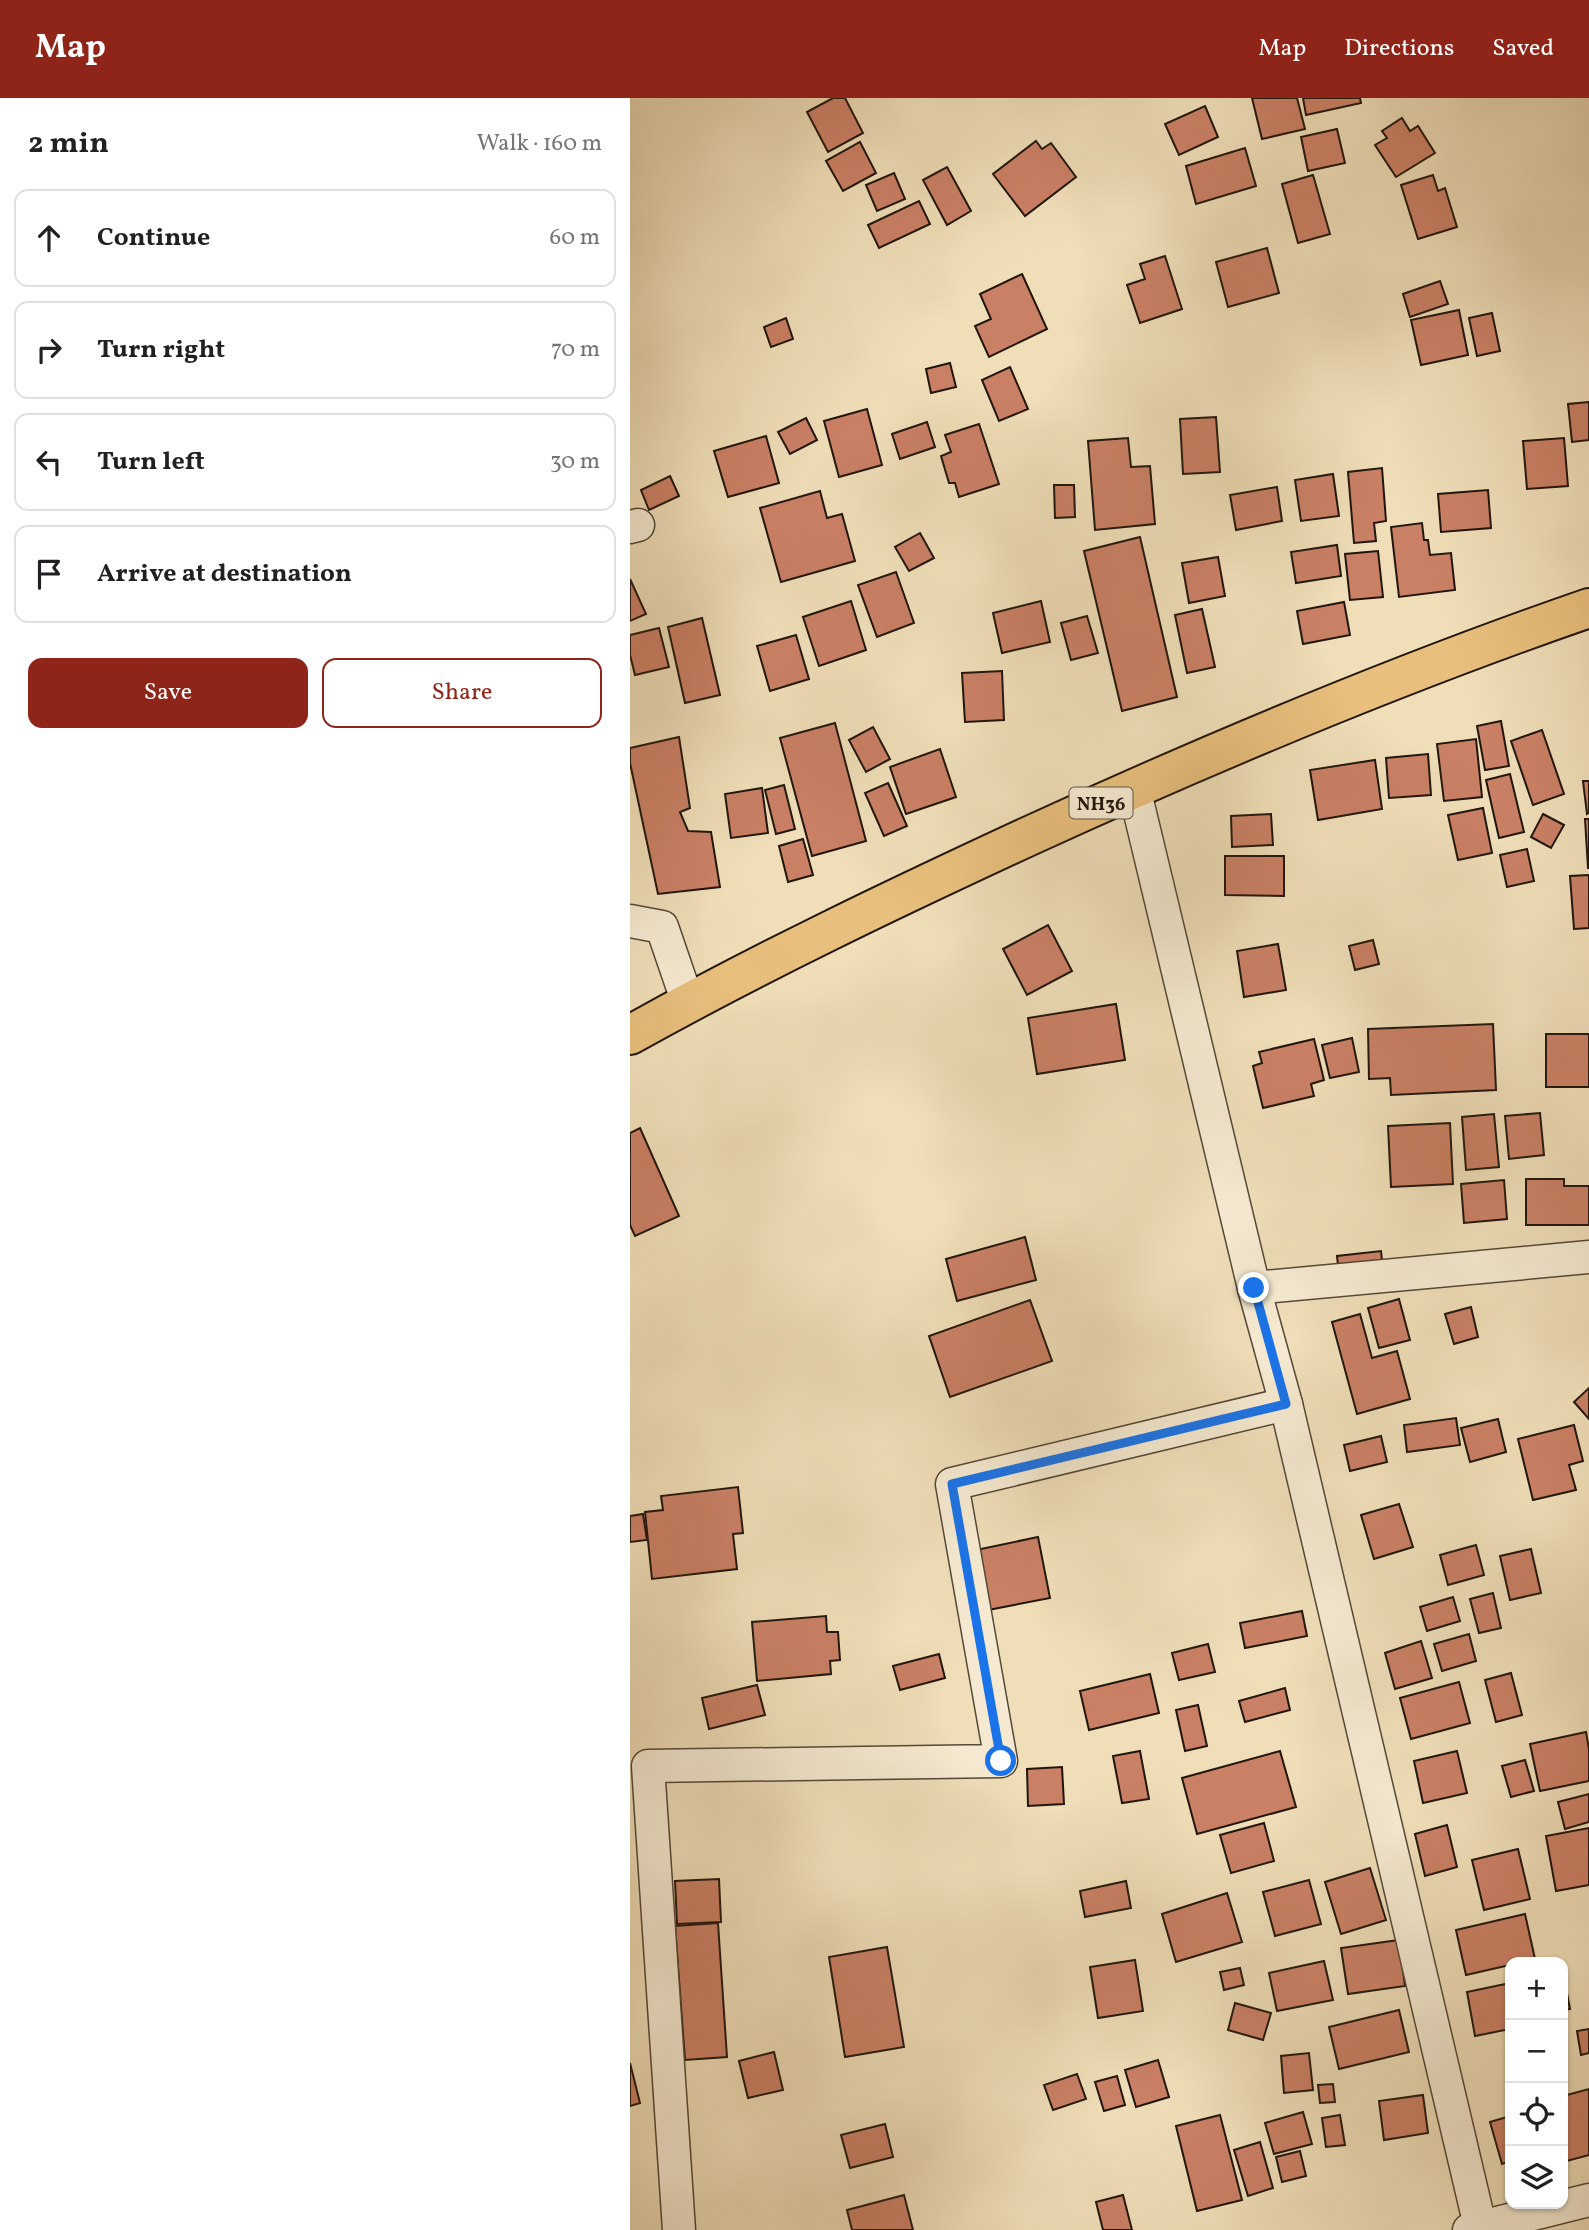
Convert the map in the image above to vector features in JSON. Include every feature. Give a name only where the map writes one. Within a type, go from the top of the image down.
[{"type":"highway","name":"NH36","points":[[630,1035],[925,884],[1134,788],[1479,648],[1589,608]]},
{"type":"street","points":[[1134,788],[1254,1288],[1286,1404],[1477,2229],[1589,2200]]},
{"type":"street","points":[[630,921],[662,927],[688,1003]]},
{"type":"street","points":[[1254,1288],[1589,1257]]},
{"type":"street","points":[[679,2230],[648,1766],[1001,1761],[952,1484],[1286,1404]]},
{"type":"building","points":[[833,98],[845,98],[863,133],[828,152],[807,112]]},
{"type":"building","points":[[1252,98],[1297,98],[1305,129],[1262,139]]},
{"type":"building","points":[[1303,98],[1360,98],[1361,103],[1306,115]]},
{"type":"building","points":[[1205,106],[1218,137],[1179,155],[1165,124]]},
{"type":"building","points":[[1402,118],[1410,131],[1418,126],[1435,153],[1396,177],[1375,145],[1387,138],[1382,131]]},
{"type":"building","points":[[1337,129],[1345,163],[1308,171],[1301,137]]},
{"type":"building","points":[[1036,141],[1042,149],[1051,143],[1076,177],[1025,216],[993,174]]},
{"type":"building","points":[[860,142],[876,173],[843,191],[826,161]]},
{"type":"building","points":[[1245,148],[1256,186],[1196,204],[1186,166]]},
{"type":"building","points":[[947,167],[971,211],[947,225],[923,180]]},
{"type":"building","points":[[894,173],[905,199],[877,211],[866,185]]},
{"type":"building","points":[[1313,175],[1330,234],[1298,243],[1282,184]]},
{"type":"building","points":[[1433,175],[1438,191],[1445,188],[1457,227],[1418,239],[1401,185]]},
{"type":"building","points":[[919,201],[930,224],[879,248],[868,225]]},
{"type":"building","points":[[1267,248],[1279,293],[1228,307],[1216,262]]},
{"type":"building","points":[[1165,256],[1182,309],[1140,323],[1127,285],[1145,279],[1140,264]]},
{"type":"building","points":[[1022,274],[1047,329],[989,357],[975,326],[991,319],[980,294]]},
{"type":"building","points":[[1440,281],[1448,304],[1410,317],[1403,294]]},
{"type":"building","points":[[1459,310],[1468,355],[1421,365],[1411,320]]},
{"type":"building","points":[[1492,313],[1500,351],[1477,356],[1469,318]]},
{"type":"building","points":[[786,318],[793,339],[771,347],[764,327]]},
{"type":"building","points":[[950,363],[956,387],[931,393],[926,369]]},
{"type":"building","points":[[1010,367],[1028,409],[999,421],[982,380]]},
{"type":"building","points":[[1589,402],[1589,440],[1572,442],[1568,404]]},
{"type":"building","points":[[867,409],[882,465],[839,477],[824,421]]},
{"type":"building","points":[[1216,417],[1220,472],[1183,474],[1180,419]]},
{"type":"building","points":[[806,418],[817,440],[790,454],[778,432]]},
{"type":"building","points":[[927,422],[935,447],[900,459],[892,434]]},
{"type":"building","points":[[979,424],[999,484],[959,497],[955,483],[949,483],[941,456],[951,452],[945,435]]},
{"type":"building","points":[[766,436],[779,483],[728,497],[714,451]]},
{"type":"building","points":[[1128,438],[1131,467],[1150,466],[1155,524],[1095,530],[1088,441]]},
{"type":"building","points":[[1564,438],[1568,486],[1527,489],[1523,441]]},
{"type":"building","points":[[1382,468],[1386,521],[1374,523],[1376,541],[1354,543],[1348,472]]},
{"type":"building","points":[[1333,474],[1339,516],[1301,521],[1295,480]]},
{"type":"building","points":[[670,476],[679,496],[649,510],[641,490]]},
{"type":"building","points":[[1054,485],[1074,485],[1075,517],[1055,518]]},
{"type":"building","points":[[1277,487],[1282,521],[1236,530],[1230,495]]},
{"type":"building","points":[[1488,490],[1491,528],[1441,532],[1438,494]]},
{"type":"building","points":[[820,491],[827,518],[842,514],[855,561],[781,582],[760,508]]},
{"type":"building","points":[[1422,523],[1424,540],[1428,540],[1430,555],[1451,553],[1455,590],[1399,597],[1391,527]]},
{"type":"building","points":[[920,533],[934,558],[909,571],[895,547]]},
{"type":"building","points":[[1140,537],[1177,697],[1122,711],[1084,551]]},
{"type":"building","points":[[1337,545],[1341,576],[1296,583],[1291,552]]},
{"type":"building","points":[[1378,551],[1383,597],[1350,600],[1345,554]]},
{"type":"building","points":[[1218,557],[1225,596],[1189,603],[1182,563]]},
{"type":"building","points":[[896,572],[914,623],[877,637],[858,585]]},
{"type":"building","points":[[630,579],[646,614],[630,621]]},
{"type":"building","points":[[851,601],[866,650],[819,666],[803,617]]},
{"type":"building","points":[[1041,601],[1050,642],[1002,653],[993,613]]},
{"type":"building","points":[[1344,602],[1350,635],[1303,644],[1297,611]]},
{"type":"building","points":[[1202,609],[1215,667],[1187,673],[1175,615]]},
{"type":"building","points":[[1087,616],[1098,653],[1071,660],[1061,623]]},
{"type":"building","points":[[702,618],[720,695],[685,703],[668,627]]},
{"type":"building","points":[[659,628],[669,667],[635,675],[630,655],[630,635]]},
{"type":"building","points":[[796,635],[809,679],[770,691],[757,646]]},
{"type":"building","points":[[1002,671],[1004,720],[965,722],[962,673]]},
{"type":"building","points":[[1501,721],[1509,766],[1485,770],[1477,726]]},
{"type":"building","points":[[835,723],[866,841],[812,856],[780,738]]},
{"type":"building","points":[[873,727],[890,759],[866,772],[849,740]]},
{"type":"building","points":[[1542,730],[1564,794],[1533,805],[1511,741]]},
{"type":"building","points":[[679,737],[690,808],[680,812],[688,831],[711,832],[720,887],[658,894],[630,763],[630,748]]},
{"type":"building","points":[[1476,739],[1482,797],[1444,801],[1437,744]]},
{"type":"building","points":[[940,749],[956,797],[906,814],[890,767]]},
{"type":"building","points":[[1428,754],[1431,795],[1389,798],[1386,758]]},
{"type":"building","points":[[1375,760],[1382,809],[1318,820],[1310,770]]},
{"type":"building","points":[[1510,774],[1524,832],[1499,838],[1486,780]]},
{"type":"building","points":[[1583,781],[1589,781],[1587,814]]},
{"type":"building","points":[[888,783],[907,826],[884,836],[865,793]]},
{"type":"building","points":[[784,785],[795,829],[776,834],[765,790]]},
{"type":"building","points":[[762,788],[768,833],[731,838],[725,794]]},
{"type":"building","points":[[1483,808],[1492,853],[1458,860],[1448,815]]},
{"type":"building","points":[[1271,814],[1273,845],[1232,847],[1231,816]]},
{"type":"building","points":[[1543,814],[1564,825],[1551,848],[1531,837]]},
{"type":"building","points":[[1585,819],[1589,819],[1589,868],[1588,868]]},
{"type":"building","points":[[803,839],[813,875],[788,882],[779,846]]},
{"type":"building","points":[[1527,849],[1534,881],[1507,887],[1500,855]]},
{"type":"building","points":[[1225,856],[1284,856],[1284,896],[1225,895]]},
{"type":"building","points":[[1589,875],[1589,928],[1574,929],[1570,876]]},
{"type":"building","points":[[1048,925],[1072,971],[1027,995],[1003,949]]},
{"type":"building","points":[[1373,940],[1379,964],[1355,970],[1349,946]]},
{"type":"building","points":[[1278,944],[1286,990],[1244,997],[1237,951]]},
{"type":"building","points":[[1116,1004],[1125,1060],[1037,1074],[1028,1018]]},
{"type":"building","points":[[1493,1024],[1496,1090],[1391,1095],[1390,1078],[1369,1079],[1368,1029]]},
{"type":"building","points":[[1546,1034],[1589,1034],[1589,1087],[1546,1087]]},
{"type":"building","points":[[1352,1038],[1359,1072],[1330,1078],[1322,1045]]},
{"type":"building","points":[[1314,1039],[1324,1080],[1311,1084],[1314,1096],[1263,1108],[1253,1066],[1262,1063],[1259,1052]]},
{"type":"building","points":[[1540,1113],[1544,1155],[1509,1159],[1505,1116]]},
{"type":"building","points":[[1494,1114],[1499,1167],[1466,1170],[1462,1117]]},
{"type":"building","points":[[1450,1123],[1453,1184],[1391,1187],[1388,1126]]},
{"type":"building","points":[[640,1128],[679,1216],[635,1236],[630,1225],[630,1133]]},
{"type":"building","points":[[1526,1179],[1564,1179],[1564,1186],[1589,1186],[1589,1225],[1526,1225]]},
{"type":"building","points":[[1504,1180],[1507,1219],[1464,1223],[1461,1184]]},
{"type":"building","points":[[1025,1237],[1036,1280],[957,1301],[946,1259]]},
{"type":"building","points":[[1381,1251],[1383,1270],[1339,1275],[1337,1256]]},
{"type":"building","points":[[1399,1299],[1410,1340],[1379,1348],[1368,1308]]},
{"type":"building","points":[[1030,1300],[1052,1361],[950,1397],[929,1336]]},
{"type":"building","points":[[1471,1307],[1478,1337],[1454,1344],[1445,1314]]},
{"type":"building","points":[[1360,1314],[1372,1358],[1397,1351],[1410,1399],[1357,1414],[1332,1322]]},
{"type":"building","points":[[1589,1388],[1589,1419],[1574,1402]]},
{"type":"building","points":[[1456,1418],[1460,1445],[1407,1452],[1404,1425]]},
{"type":"building","points":[[1498,1419],[1506,1452],[1470,1462],[1461,1428]]},
{"type":"building","points":[[1574,1425],[1583,1461],[1569,1465],[1576,1490],[1533,1500],[1518,1439]]},
{"type":"building","points":[[1381,1436],[1387,1462],[1350,1471],[1344,1445]]},
{"type":"building","points":[[738,1487],[743,1533],[733,1534],[737,1569],[652,1579],[645,1512],[663,1510],[661,1496]]},
{"type":"building","points":[[1399,1504],[1413,1547],[1374,1559],[1361,1515]]},
{"type":"building","points":[[643,1514],[647,1540],[630,1542],[630,1516]]},
{"type":"building","points":[[1038,1537],[1050,1598],[988,1610],[976,1550]]},
{"type":"building","points":[[1476,1545],[1484,1575],[1448,1585],[1440,1555]]},
{"type":"building","points":[[1531,1549],[1541,1593],[1510,1600],[1500,1556]]},
{"type":"building","points":[[1493,1593],[1501,1628],[1479,1633],[1470,1599]]},
{"type":"building","points":[[1453,1597],[1460,1621],[1427,1631],[1420,1607]]},
{"type":"building","points":[[1302,1611],[1307,1636],[1245,1648],[1240,1623]]},
{"type":"building","points":[[826,1616],[827,1632],[838,1632],[840,1660],[830,1661],[831,1674],[757,1681],[752,1622]]},
{"type":"building","points":[[1469,1634],[1476,1661],[1442,1671],[1434,1644]]},
{"type":"building","points":[[1421,1641],[1432,1678],[1395,1689],[1385,1653]]},
{"type":"building","points":[[1208,1644],[1215,1672],[1179,1680],[1172,1653]]},
{"type":"building","points":[[939,1654],[945,1678],[900,1690],[893,1666]]},
{"type":"building","points":[[1511,1673],[1522,1715],[1496,1722],[1485,1680]]},
{"type":"building","points":[[1150,1674],[1159,1713],[1089,1730],[1080,1691]]},
{"type":"building","points":[[1459,1682],[1470,1723],[1411,1739],[1400,1698]]},
{"type":"building","points":[[757,1685],[765,1715],[709,1729],[702,1698]]},
{"type":"building","points":[[1285,1688],[1290,1710],[1245,1722],[1239,1701]]},
{"type":"building","points":[[1198,1705],[1207,1746],[1185,1751],[1176,1710]]},
{"type":"building","points":[[1586,1732],[1589,1781],[1540,1791],[1530,1744]]},
{"type":"building","points":[[1140,1751],[1149,1799],[1122,1803],[1113,1756]]},
{"type":"building","points":[[1280,1751],[1296,1807],[1197,1834],[1182,1778]]},
{"type":"building","points":[[1457,1751],[1467,1793],[1423,1803],[1414,1761]]},
{"type":"building","points":[[1525,1760],[1534,1791],[1511,1797],[1502,1766]]},
{"type":"building","points":[[1062,1767],[1064,1804],[1028,1806],[1027,1769]]},
{"type":"building","points":[[1589,1794],[1589,1822],[1565,1829],[1558,1802]]},
{"type":"building","points":[[1264,1823],[1274,1861],[1231,1873],[1220,1835]]},
{"type":"building","points":[[1447,1825],[1457,1867],[1425,1876],[1415,1834]]},
{"type":"building","points":[[1589,1828],[1589,1885],[1556,1891],[1546,1836]]},
{"type":"building","points":[[1518,1849],[1530,1899],[1484,1910],[1472,1860]]},
{"type":"building","points":[[1370,1868],[1386,1920],[1341,1934],[1325,1882]]},
{"type":"building","points":[[719,1879],[721,1922],[677,1924],[675,1881]]},
{"type":"building","points":[[1309,1880],[1321,1924],[1275,1936],[1263,1892]]},
{"type":"building","points":[[1126,1881],[1131,1908],[1085,1917],[1080,1891]]},
{"type":"building","points":[[1227,1893],[1242,1942],[1176,1962],[1162,1914]]},
{"type":"building","points":[[1525,1914],[1535,1957],[1505,1957],[1505,1966],[1466,1975],[1456,1930]]},
{"type":"building","points":[[718,1923],[727,2057],[685,2060],[675,1926]]},
{"type":"building","points":[[1399,1940],[1405,1986],[1348,1994],[1341,1948]]},
{"type":"building","points":[[887,1947],[904,2047],[845,2057],[829,1957]]},
{"type":"building","points":[[1135,1960],[1143,2011],[1098,2018],[1090,1967]]},
{"type":"building","points":[[1324,1961],[1333,2000],[1277,2011],[1269,1973]]},
{"type":"building","points":[[1240,1968],[1244,1985],[1224,1990],[1220,1972]]},
{"type":"building","points":[[1505,1984],[1505,2030],[1475,2036],[1467,1992]]},
{"type":"building","points":[[1235,2003],[1271,2013],[1263,2040],[1228,2030]]},
{"type":"building","points":[[1399,2010],[1409,2052],[1339,2069],[1329,2027]]},
{"type":"building","points":[[1589,2029],[1589,2053],[1581,2055],[1577,2031]]},
{"type":"building","points":[[774,2052],[783,2090],[748,2098],[739,2061]]},
{"type":"building","points":[[1309,2053],[1313,2090],[1284,2093],[1281,2056]]},
{"type":"building","points":[[1158,2060],[1169,2097],[1136,2107],[1125,2070]]},
{"type":"building","points":[[630,2063],[640,2103],[630,2106]]},
{"type":"building","points":[[1077,2074],[1086,2099],[1053,2110],[1044,2085]]},
{"type":"building","points":[[1117,2076],[1125,2105],[1104,2111],[1095,2082]]},
{"type":"building","points":[[1333,2084],[1335,2102],[1320,2103],[1318,2085]]},
{"type":"building","points":[[1589,2089],[1589,2155],[1568,2161],[1568,2146],[1568,2095]]},
{"type":"building","points":[[1423,2095],[1428,2133],[1384,2140],[1379,2101]]},
{"type":"building","points":[[1303,2112],[1312,2144],[1274,2154],[1265,2123]]},
{"type":"building","points":[[1220,2115],[1242,2200],[1197,2211],[1176,2126]]},
{"type":"building","points":[[1340,2115],[1345,2145],[1326,2147],[1322,2118]]},
{"type":"building","points":[[1505,2118],[1505,2163],[1502,2164],[1490,2122]]},
{"type":"building","points":[[885,2124],[893,2157],[850,2168],[841,2135]]},
{"type":"building","points":[[1260,2142],[1273,2188],[1248,2196],[1234,2150]]},
{"type":"building","points":[[1300,2151],[1306,2176],[1282,2182],[1276,2157]]},
{"type":"building","points":[[904,2195],[913,2230],[852,2230],[847,2210]]},
{"type":"building","points":[[1123,2195],[1132,2230],[1103,2230],[1096,2202]]},
{"type":"route","points":[[1001,1761],[952,1484],[1286,1404],[1254,1288]]}]
